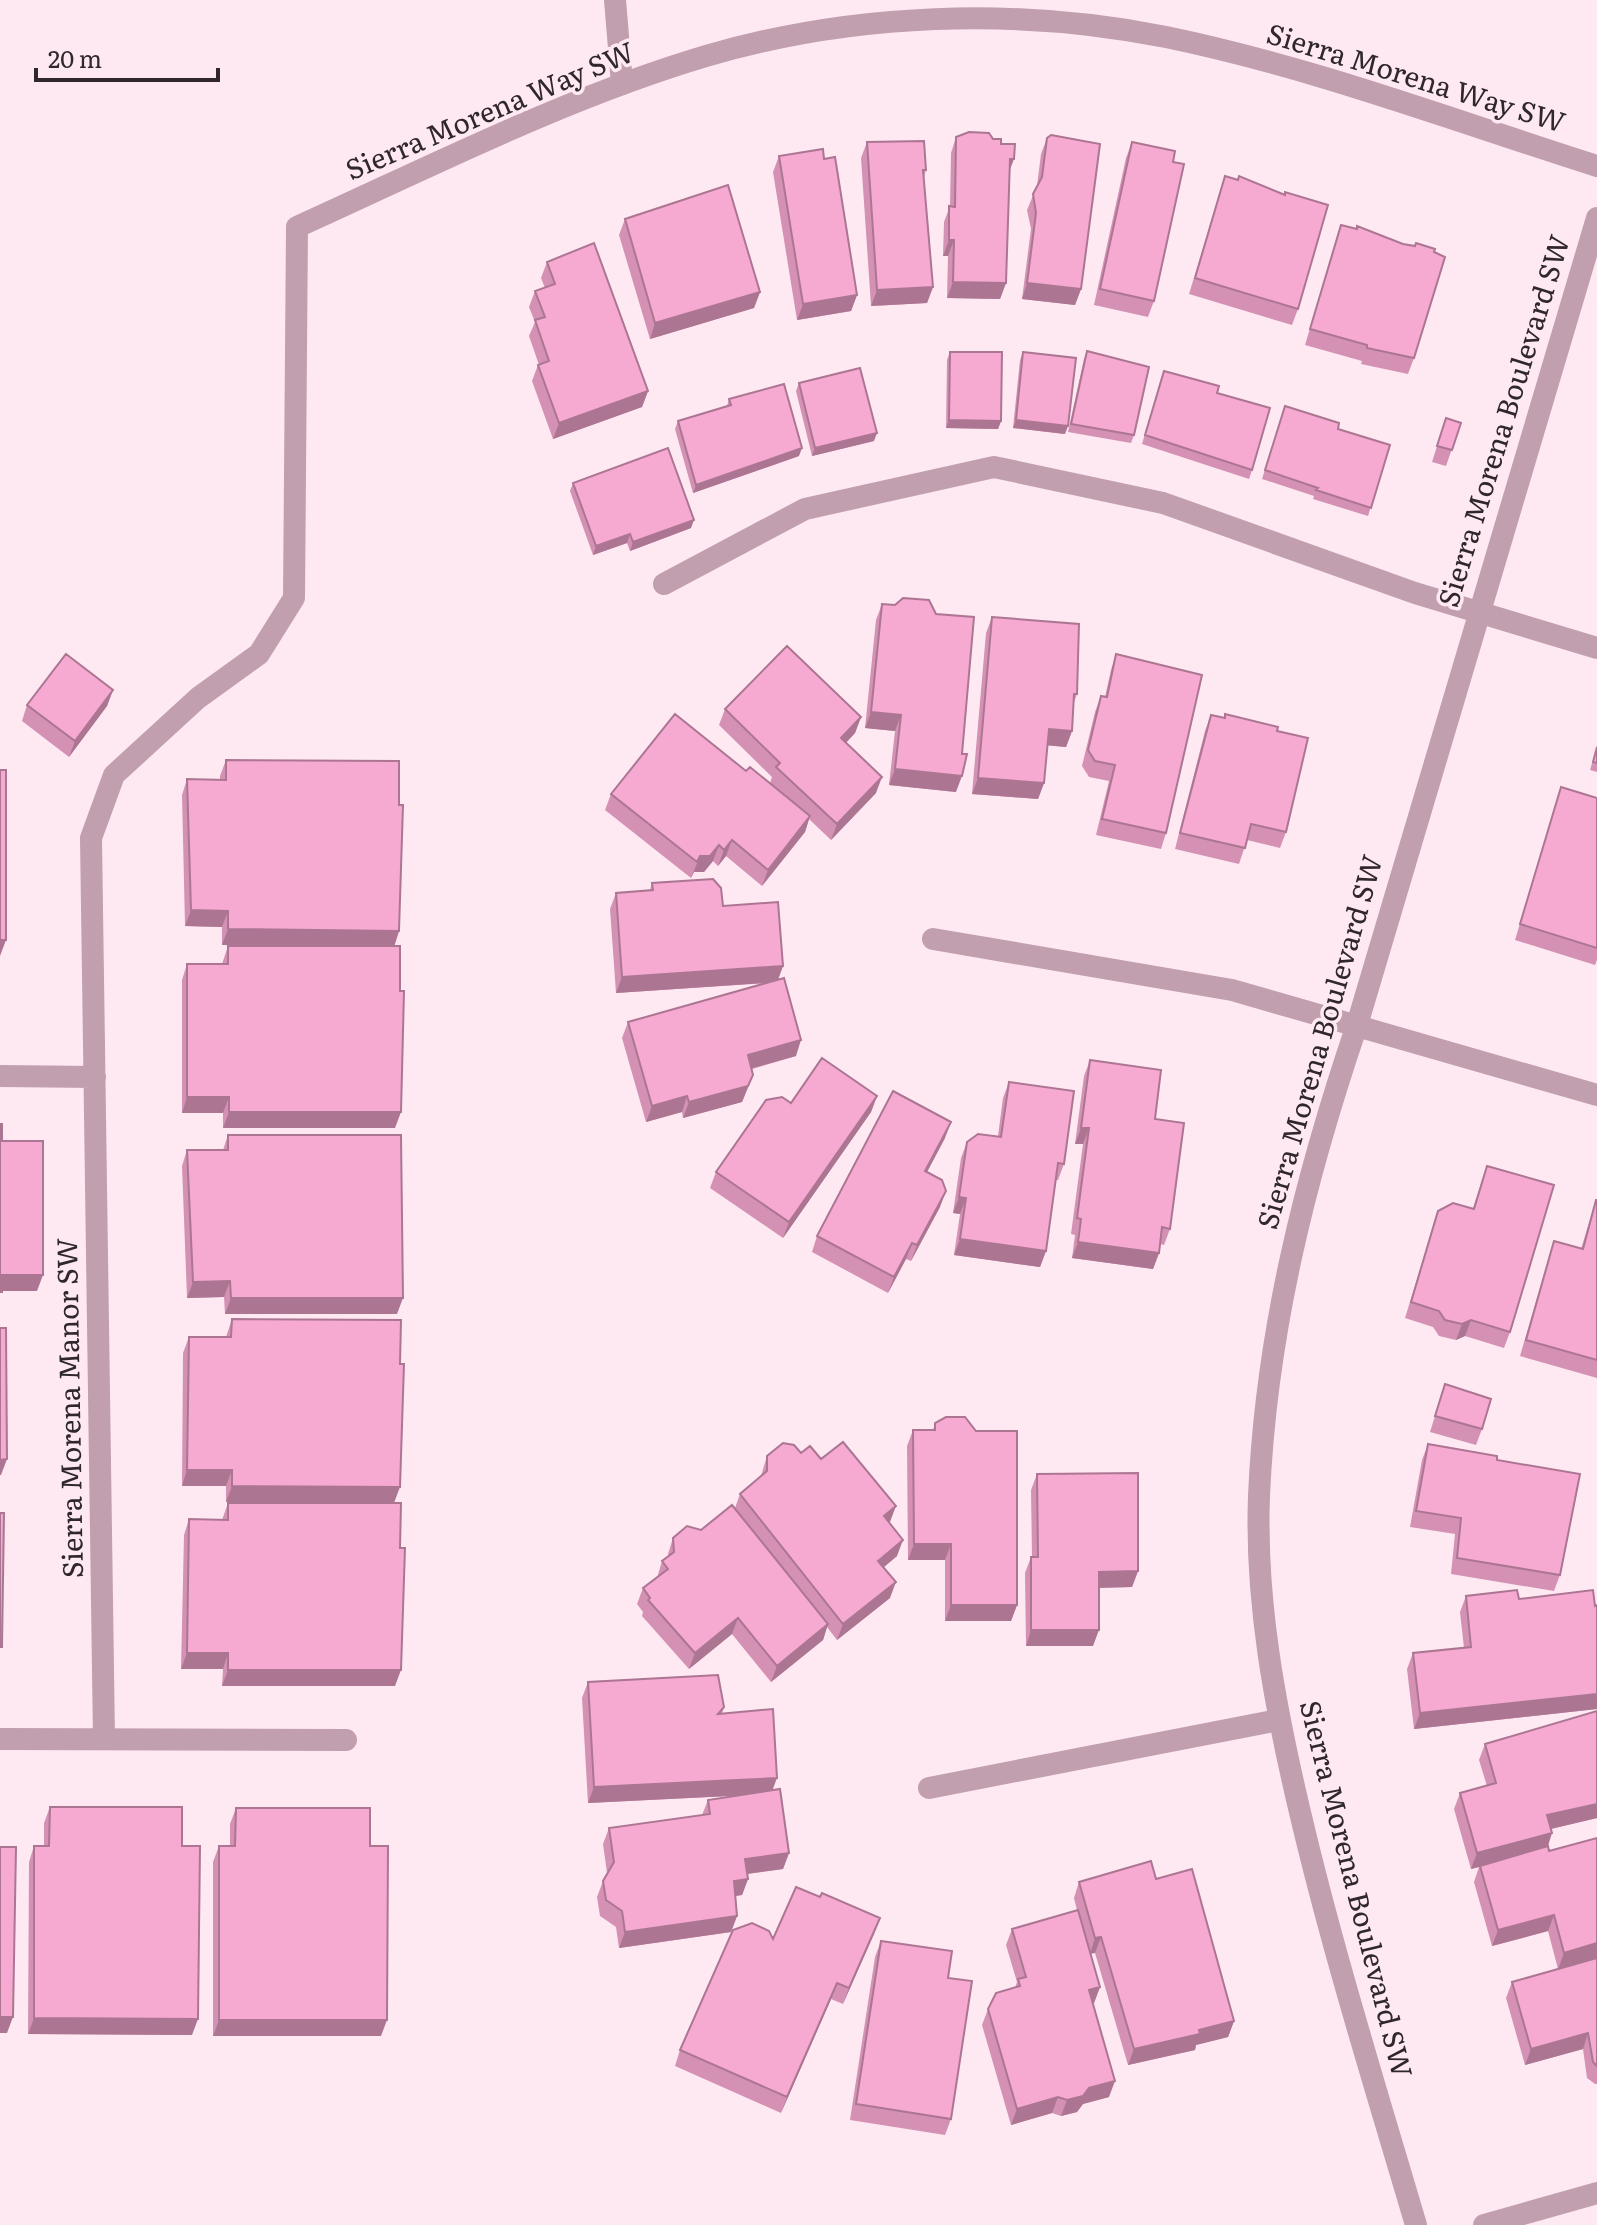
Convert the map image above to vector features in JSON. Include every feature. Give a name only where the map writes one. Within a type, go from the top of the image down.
[{"type":"street","points":[[615,0],[622,84]]},
{"type":"street","name":"Sierra Morena Way SW","points":[[297,227],[557,109],[709,55],[842,29],[977,19],[1071,23],[1164,37],[1255,58],[1597,166]]},
{"type":"street","name":"Sierra Morena Boulevard SW","points":[[1416,2225],[1347,1993],[1278,1720],[1264,1607],[1259,1499],[1273,1347],[1291,1252],[1321,1130],[1357,1025],[1477,613],[1597,218]]},
{"type":"street","name":"Sierra Morena Manor SW","points":[[104,1739],[91,838],[114,775],[198,698],[259,654],[294,598],[297,227]]},
{"type":"street","points":[[664,584],[805,509],[994,467],[1163,503],[1477,613],[1597,648]]},
{"type":"street","points":[[933,939],[1232,990],[1597,1095]]},
{"type":"street","points":[[0,1076],[95,1077]]},
{"type":"street","points":[[929,1788],[1278,1720]]},
{"type":"street","points":[[0,1739],[346,1740]]},
{"type":"street","points":[[1484,2225],[1597,2193]]},
{"type":"building","points":[[969,132],[989,133],[993,139],[1001,139],[1001,144],[1015,144],[1014,159],[1010,159],[1006,283],[953,282],[954,240],[949,240],[949,206],[955,207],[956,137]]},
{"type":"building","points":[[1051,135],[1100,144],[1081,289],[1027,283],[1036,213],[1033,194],[1042,177],[1047,138]]},
{"type":"building","points":[[924,141],[926,170],[923,170],[933,287],[877,290],[867,142]]},
{"type":"building","points":[[1132,142],[1175,151],[1173,162],[1184,164],[1154,301],[1100,289]]},
{"type":"building","points":[[823,149],[824,159],[835,157],[857,295],[803,304],[779,156]]},
{"type":"building","points":[[1225,176],[1238,180],[1239,176],[1285,195],[1285,192],[1328,205],[1298,309],[1195,278]]},
{"type":"building","points":[[728,185],[760,292],[655,323],[625,219]]},
{"type":"building","points":[[1341,225],[1357,229],[1357,226],[1403,244],[1415,246],[1416,243],[1435,249],[1434,252],[1445,257],[1414,358],[1367,348],[1367,345],[1310,329]]},
{"type":"building","points":[[594,243],[648,391],[559,423],[538,365],[549,361],[535,320],[545,317],[535,291],[555,284],[547,262]]},
{"type":"building","points":[[1087,351],[1149,367],[1134,435],[1071,424]]},
{"type":"building","points":[[950,352],[1002,352],[1001,421],[949,420]]},
{"type":"building","points":[[1023,352],[1076,358],[1068,426],[1016,420]]},
{"type":"building","points":[[860,368],[877,433],[815,448],[799,383]]},
{"type":"building","points":[[1164,371],[1219,386],[1217,393],[1270,408],[1252,470],[1145,435]]},
{"type":"building","points":[[784,384],[802,448],[696,485],[678,421],[731,405],[729,399]]},
{"type":"building","points":[[1285,406],[1339,423],[1338,429],[1390,445],[1371,508],[1265,470]]},
{"type":"building","points":[[1446,418],[1461,423],[1452,450],[1437,446]]},
{"type":"building","points":[[668,448],[694,520],[633,542],[630,534],[596,546],[573,483]]},
{"type":"building","points":[[903,598],[929,600],[936,614],[974,617],[962,754],[967,754],[962,776],[895,769],[901,715],[871,712],[882,604],[895,605]]},
{"type":"building","points":[[992,617],[1079,624],[1077,694],[1074,694],[1072,731],[1049,729],[1044,783],[978,778]]},
{"type":"building","points":[[787,646],[861,717],[841,738],[882,777],[837,824],[776,767],[780,763],[725,709]]},
{"type":"building","points":[[66,654],[113,690],[75,741],[27,705]]},
{"type":"building","points":[[1116,654],[1202,675],[1166,833],[1102,819],[1115,765],[1095,761],[1088,750],[1101,696],[1107,697]]},
{"type":"building","points":[[675,714],[746,771],[750,767],[810,816],[768,870],[732,840],[724,850],[719,845],[710,856],[700,856],[697,862],[611,794]]},
{"type":"building","points":[[1225,714],[1308,738],[1286,832],[1251,824],[1245,848],[1180,833],[1211,715],[1225,718]]},
{"type":"building","points":[[226,760],[399,761],[399,805],[403,805],[399,931],[228,929],[228,911],[191,910],[187,779],[226,780]]},
{"type":"building","points":[[0,770],[6,770],[6,940],[0,940]]},
{"type":"building","points":[[1561,787],[1597,798],[1597,948],[1520,924]]},
{"type":"building","points":[[713,879],[721,888],[723,906],[778,902],[783,966],[622,977],[616,893],[653,890],[652,883]]},
{"type":"building","points":[[228,946],[400,946],[400,991],[404,991],[401,1112],[229,1112],[229,1097],[187,1097],[187,964],[228,964]]},
{"type":"building","points":[[784,978],[801,1040],[748,1055],[753,1075],[748,1086],[689,1102],[687,1096],[652,1106],[628,1022]]},
{"type":"building","points":[[822,1058],[877,1096],[789,1222],[716,1172],[766,1100],[782,1097],[791,1103]]},
{"type":"building","points":[[1090,1060],[1161,1070],[1155,1119],[1184,1123],[1170,1229],[1162,1227],[1159,1253],[1078,1242],[1081,1219],[1077,1218],[1089,1128],[1081,1128]]},
{"type":"building","points":[[1009,1082],[1074,1091],[1064,1164],[1058,1163],[1046,1251],[960,1239],[966,1198],[959,1197],[967,1142],[978,1134],[1001,1137]]},
{"type":"building","points":[[893,1091],[951,1122],[925,1171],[942,1180],[946,1191],[917,1245],[912,1243],[894,1277],[817,1236]]},
{"type":"building","points":[[0,1124],[2,1141],[43,1141],[43,1275],[2,1275],[2,1292],[0,1292]]},
{"type":"building","points":[[228,1135],[401,1135],[403,1298],[231,1298],[230,1281],[193,1282],[187,1150],[228,1150]]},
{"type":"building","points":[[1487,1166],[1554,1185],[1510,1332],[1471,1320],[1462,1324],[1445,1320],[1439,1311],[1411,1302],[1438,1211],[1453,1203],[1474,1209]]},
{"type":"building","points":[[1596,1200],[1597,1360],[1526,1340],[1554,1241],[1583,1249]]},
{"type":"building","points":[[232,1319],[401,1320],[400,1364],[404,1364],[400,1487],[232,1486],[232,1470],[187,1470],[189,1337],[231,1337]]},
{"type":"building","points":[[0,1328],[6,1328],[7,1459],[0,1460]]},
{"type":"building","points":[[1445,1384],[1491,1399],[1482,1429],[1435,1416]]},
{"type":"building","points":[[946,1417],[965,1417],[976,1431],[1017,1431],[1017,1605],[951,1605],[951,1544],[914,1544],[913,1430],[935,1430],[935,1423]]},
{"type":"building","points":[[843,1442],[896,1506],[884,1516],[903,1540],[878,1561],[896,1582],[843,1624],[740,1494],[767,1471],[767,1456],[783,1443],[794,1445],[801,1453],[810,1446],[821,1459]]},
{"type":"building","points":[[1428,1444],[1580,1474],[1560,1575],[1457,1558],[1461,1518],[1416,1511]]},
{"type":"building","points":[[1138,1473],[1138,1571],[1099,1572],[1099,1630],[1031,1630],[1031,1557],[1038,1557],[1037,1474]]},
{"type":"building","points":[[228,1503],[401,1503],[400,1548],[405,1548],[401,1670],[228,1670],[228,1653],[187,1653],[189,1519],[228,1520]]},
{"type":"building","points":[[732,1505],[828,1624],[777,1666],[738,1618],[695,1653],[648,1600],[650,1598],[643,1588],[668,1569],[662,1561],[674,1552],[673,1538],[687,1526],[701,1530]]},
{"type":"building","points":[[0,1513],[4,1513],[2,1647],[0,1647]]},
{"type":"building","points":[[1517,1590],[1519,1599],[1593,1590],[1597,1605],[1597,1694],[1420,1713],[1413,1653],[1471,1647],[1466,1596]]},
{"type":"building","points":[[718,1675],[724,1707],[718,1714],[773,1709],[777,1778],[594,1787],[588,1682]]},
{"type":"building","points":[[1597,1711],[1597,1804],[1547,1815],[1552,1833],[1477,1853],[1460,1793],[1496,1783],[1485,1744]]},
{"type":"building","points":[[780,1789],[789,1853],[745,1859],[748,1879],[734,1881],[737,1916],[625,1932],[622,1911],[606,1900],[603,1881],[614,1862],[609,1828],[710,1814],[708,1800]]},
{"type":"building","points":[[50,1807],[182,1807],[182,1846],[200,1846],[198,2019],[34,2018],[34,1846],[49,1846]]},
{"type":"building","points":[[236,1808],[370,1808],[370,1846],[388,1846],[387,2020],[219,2020],[219,1846],[235,1846]]},
{"type":"building","points":[[1597,1838],[1597,1943],[1564,1953],[1554,1915],[1498,1930],[1480,1866],[1548,1846],[1549,1851]]},
{"type":"building","points":[[0,1847],[16,1847],[13,2017],[0,2017]]},
{"type":"building","points":[[1151,1861],[1156,1879],[1192,1869],[1234,2021],[1199,2030],[1200,2034],[1134,2049],[1101,1937],[1095,1938],[1079,1882]]},
{"type":"building","points":[[796,1887],[820,1897],[822,1893],[880,1918],[849,1988],[837,1983],[787,2097],[680,2050],[733,1930],[752,1923],[769,1931],[773,1939]]},
{"type":"building","points":[[1078,1910],[1100,1987],[1089,1990],[1115,2081],[1089,2088],[1083,2096],[1067,2100],[1058,2097],[1017,2109],[988,2009],[996,1993],[1020,1986],[1018,1979],[1026,1977],[1012,1929]]},
{"type":"building","points":[[881,1941],[952,1951],[948,1978],[972,1981],[951,2119],[856,2104]]},
{"type":"building","points":[[1597,1958],[1597,2066],[1593,2062],[1588,2033],[1531,2049],[1512,1982]]}]
